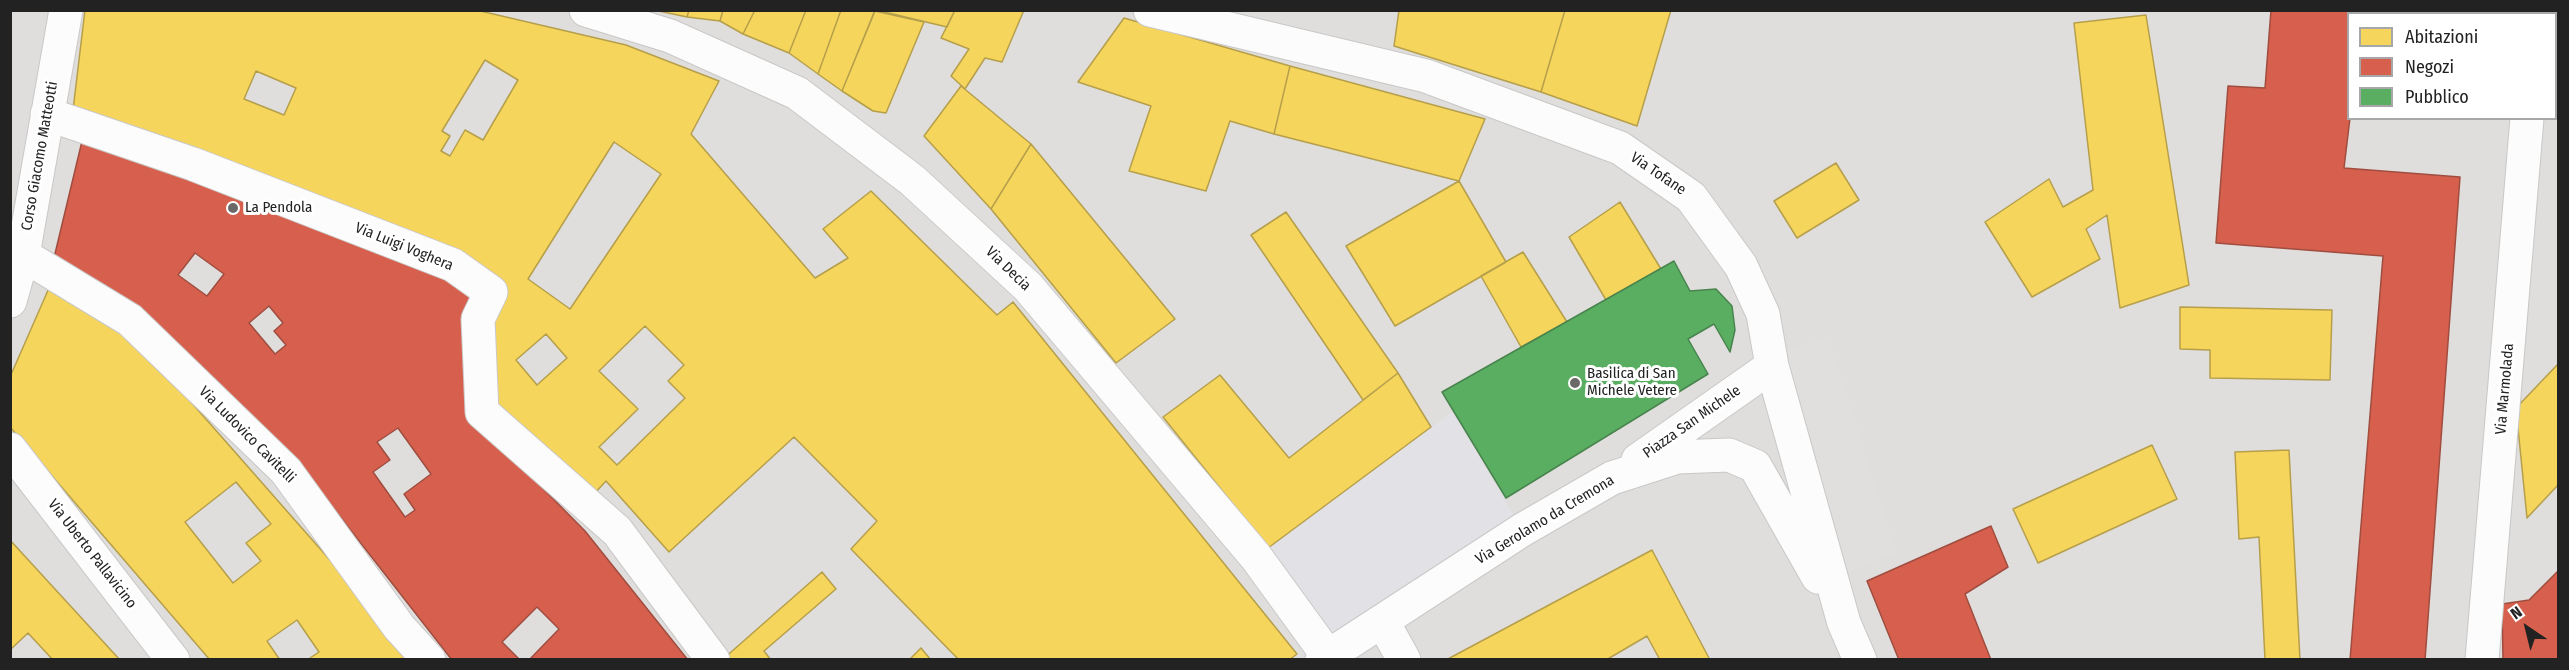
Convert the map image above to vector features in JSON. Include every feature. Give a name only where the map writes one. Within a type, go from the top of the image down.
[{"type":"street","name":"Corso Giacomo Matteotti","points":[[10,301],[23,255],[66,10]]},
{"type":"street","name":"Via Decia","points":[[586,10],[670,36],[797,93],[912,180],[1028,287],[1256,557],[1325,658]]},
{"type":"street","name":"Via Tofane","points":[[1150,10],[1426,76],[1620,148],[1691,197],[1714,225],[1741,266],[1763,314],[1772,366],[1844,623],[1860,660]]},
{"type":"street","name":"Via Luigi Voghera","points":[[47,114],[193,164],[453,265],[490,292],[478,319],[482,412],[617,531],[712,660]]},
{"type":"street","name":"Via Marmolada","points":[[2482,660],[2527,120]]},
{"type":"street","name":"Via Ludovico Cavitelli","points":[[23,255],[130,320],[278,463],[399,627],[429,660]]},
{"type":"street","name":"Piazza San Michele","points":[[1612,478],[1772,366]]},
{"type":"street","name":"Via Uberto Pallavicino","points":[[10,448],[173,660]]},
{"type":"street","name":"Via Gerolamo da Cremona","points":[[1325,658],[1522,530],[1612,478],[1677,457],[1730,455],[1755,466],[1844,623]]},
{"type":"street","points":[[1383,622],[1404,660]]},
{"type":"shaded area","points":[[10,11],[2558,11],[2558,659],[11,659]]},
{"type":"shaded area","points":[[1828,338],[1897,553],[1843,573],[1772,355]]},
{"type":"shaded area","points":[[1453,411],[1522,530],[1328,656],[1256,557]]},
{"type":"building: Abitazioni","points":[[85,10],[476,10],[626,45],[719,81],[691,134],[815,278],[848,258],[823,229],[871,191],[997,315],[1013,302],[1297,654],[1289,660],[959,660],[851,549],[877,521],[794,437],[669,552],[606,481],[594,494],[494,405],[485,326],[498,284],[73,110]],"holes":[[[485,60],[518,80],[483,140],[465,130],[450,156],[441,151],[450,136],[442,131]],[[256,71],[296,88],[284,115],[244,99]],[[614,142],[661,174],[570,309],[528,279]],[[645,326],[684,365],[668,381],[685,398],[617,465],[599,447],[638,409],[599,371]],[[546,334],[567,358],[537,385],[516,360]]]},
{"type":"building: Abitazioni","points":[[654,10],[689,10],[687,17]]},
{"type":"building: Abitazioni","points":[[689,10],[723,10],[720,21],[687,17]]},
{"type":"building: Abitazioni","points":[[723,10],[755,10],[743,34],[720,21]]},
{"type":"building: Abitazioni","points":[[755,10],[806,10],[789,53],[743,34]]},
{"type":"building: Abitazioni","points":[[806,10],[841,10],[818,74],[789,53]]},
{"type":"building: Abitazioni","points":[[841,10],[875,10],[842,91],[818,74]]},
{"type":"building: Abitazioni","points":[[876,10],[955,10],[947,27]]},
{"type":"building: Abitazioni","points":[[955,10],[1024,10],[1002,62],[985,58],[965,89],[951,76],[969,49],[941,38]]},
{"type":"building: Abitazioni","points":[[1399,10],[1565,10],[1541,92],[1394,46]]},
{"type":"building: Abitazioni","points":[[1565,10],[1671,10],[1637,126],[1541,92]]},
{"type":"building: Abitazioni","points":[[875,11],[924,22],[886,113],[873,111],[842,91]]},
{"type":"building: Abitazioni","points":[[2146,15],[2189,285],[2120,308],[2107,215],[2086,229],[2100,259],[2032,297],[1985,222],[2049,179],[2063,207],[2093,190],[2074,23]]},
{"type":"building: Abitazioni","points":[[1124,18],[1290,66],[1274,134],[1230,121],[1206,191],[1129,171],[1151,106],[1078,82]]},
{"type":"building: Abitazioni","points":[[1290,66],[1485,119],[1459,181],[1274,134]]},
{"type":"building: Abitazioni","points":[[961,86],[1031,144],[991,209],[924,136]]},
{"type":"building: Abitazioni","points":[[1031,144],[1175,319],[1116,363],[991,209]]},
{"type":"building: Abitazioni","points":[[1836,163],[1859,200],[1797,238],[1774,201]]},
{"type":"building: Abitazioni","points":[[1459,181],[1506,262],[1395,326],[1346,246]]},
{"type":"building: Abitazioni","points":[[1620,202],[1661,269],[1606,300],[1569,237]]},
{"type":"building: Abitazioni","points":[[1286,212],[1398,373],[1363,400],[1251,235]]},
{"type":"building: Abitazioni","points":[[1523,252],[1567,322],[1521,347],[1481,276]]},
{"type":"building: Abitazioni","points":[[49,288],[139,343],[418,660],[307,660],[319,652],[297,620],[267,641],[280,660],[210,660],[10,427],[10,377]],"holes":[[[236,482],[271,524],[246,543],[261,561],[233,583],[185,522]]]},
{"type":"building: Abitazioni","points":[[2180,307],[2332,310],[2330,380],[2210,378],[2210,350],[2180,349]]},
{"type":"building: Abitazioni","points":[[2558,364],[2558,485],[2527,518],[2516,408]]},
{"type":"building: Abitazioni","points":[[1398,373],[1431,427],[1268,548],[1163,417],[1220,375],[1289,458]]},
{"type":"building: Abitazioni","points":[[2152,445],[2177,499],[2038,563],[2013,509]]},
{"type":"building: Abitazioni","points":[[2289,450],[2300,660],[2265,660],[2259,537],[2239,539],[2235,452]]},
{"type":"building: Abitazioni","points":[[10,540],[120,660],[53,660],[28,633],[10,650]]},
{"type":"building: Abitazioni","points":[[1652,550],[1710,660],[1660,660],[1647,636],[1606,660],[1446,660]]},
{"type":"building: Abitazioni","points":[[822,572],[836,589],[764,651],[771,660],[722,660]]},
{"type":"building: Abitazioni","points":[[921,648],[931,660],[909,660]]},
{"type":"building: Negozi","points":[[2271,10],[2361,10],[2360,12],[2347,12],[2347,120],[2350,120],[2344,168],[2460,177],[2425,660],[2350,660],[2383,256],[2216,243],[2228,86],[2265,88]]},
{"type":"building: Negozi","points":[[83,137],[470,288],[478,423],[585,531],[688,660],[529,660],[559,629],[537,607],[502,642],[520,660],[452,660],[306,473],[53,262]],"holes":[[[195,253],[224,274],[207,296],[178,275]],[[269,306],[283,323],[274,331],[286,345],[275,354],[249,323]],[[398,428],[431,474],[404,494],[415,510],[405,517],[373,472],[390,460],[377,442]]]},
{"type":"building: Negozi","points":[[1991,526],[2008,567],[1965,594],[1991,660],[1899,660],[1867,581]]},
{"type":"building: Negozi","points":[[2558,571],[2558,660],[2503,660],[2502,604],[2529,600]]},
{"type":"building: Pubblico","name":"Basilica di San Michele Vetere","points":[[1674,261],[1690,291],[1716,289],[1732,306],[1735,330],[1730,352],[1714,324],[1688,339],[1708,374],[1506,498],[1442,392]]},
{"type":"place","name":"La Pendola","points":[[233,208]]},
{"type":"place","name":"Basilica di San Michele Vetere","points":[[1575,383]]}]
